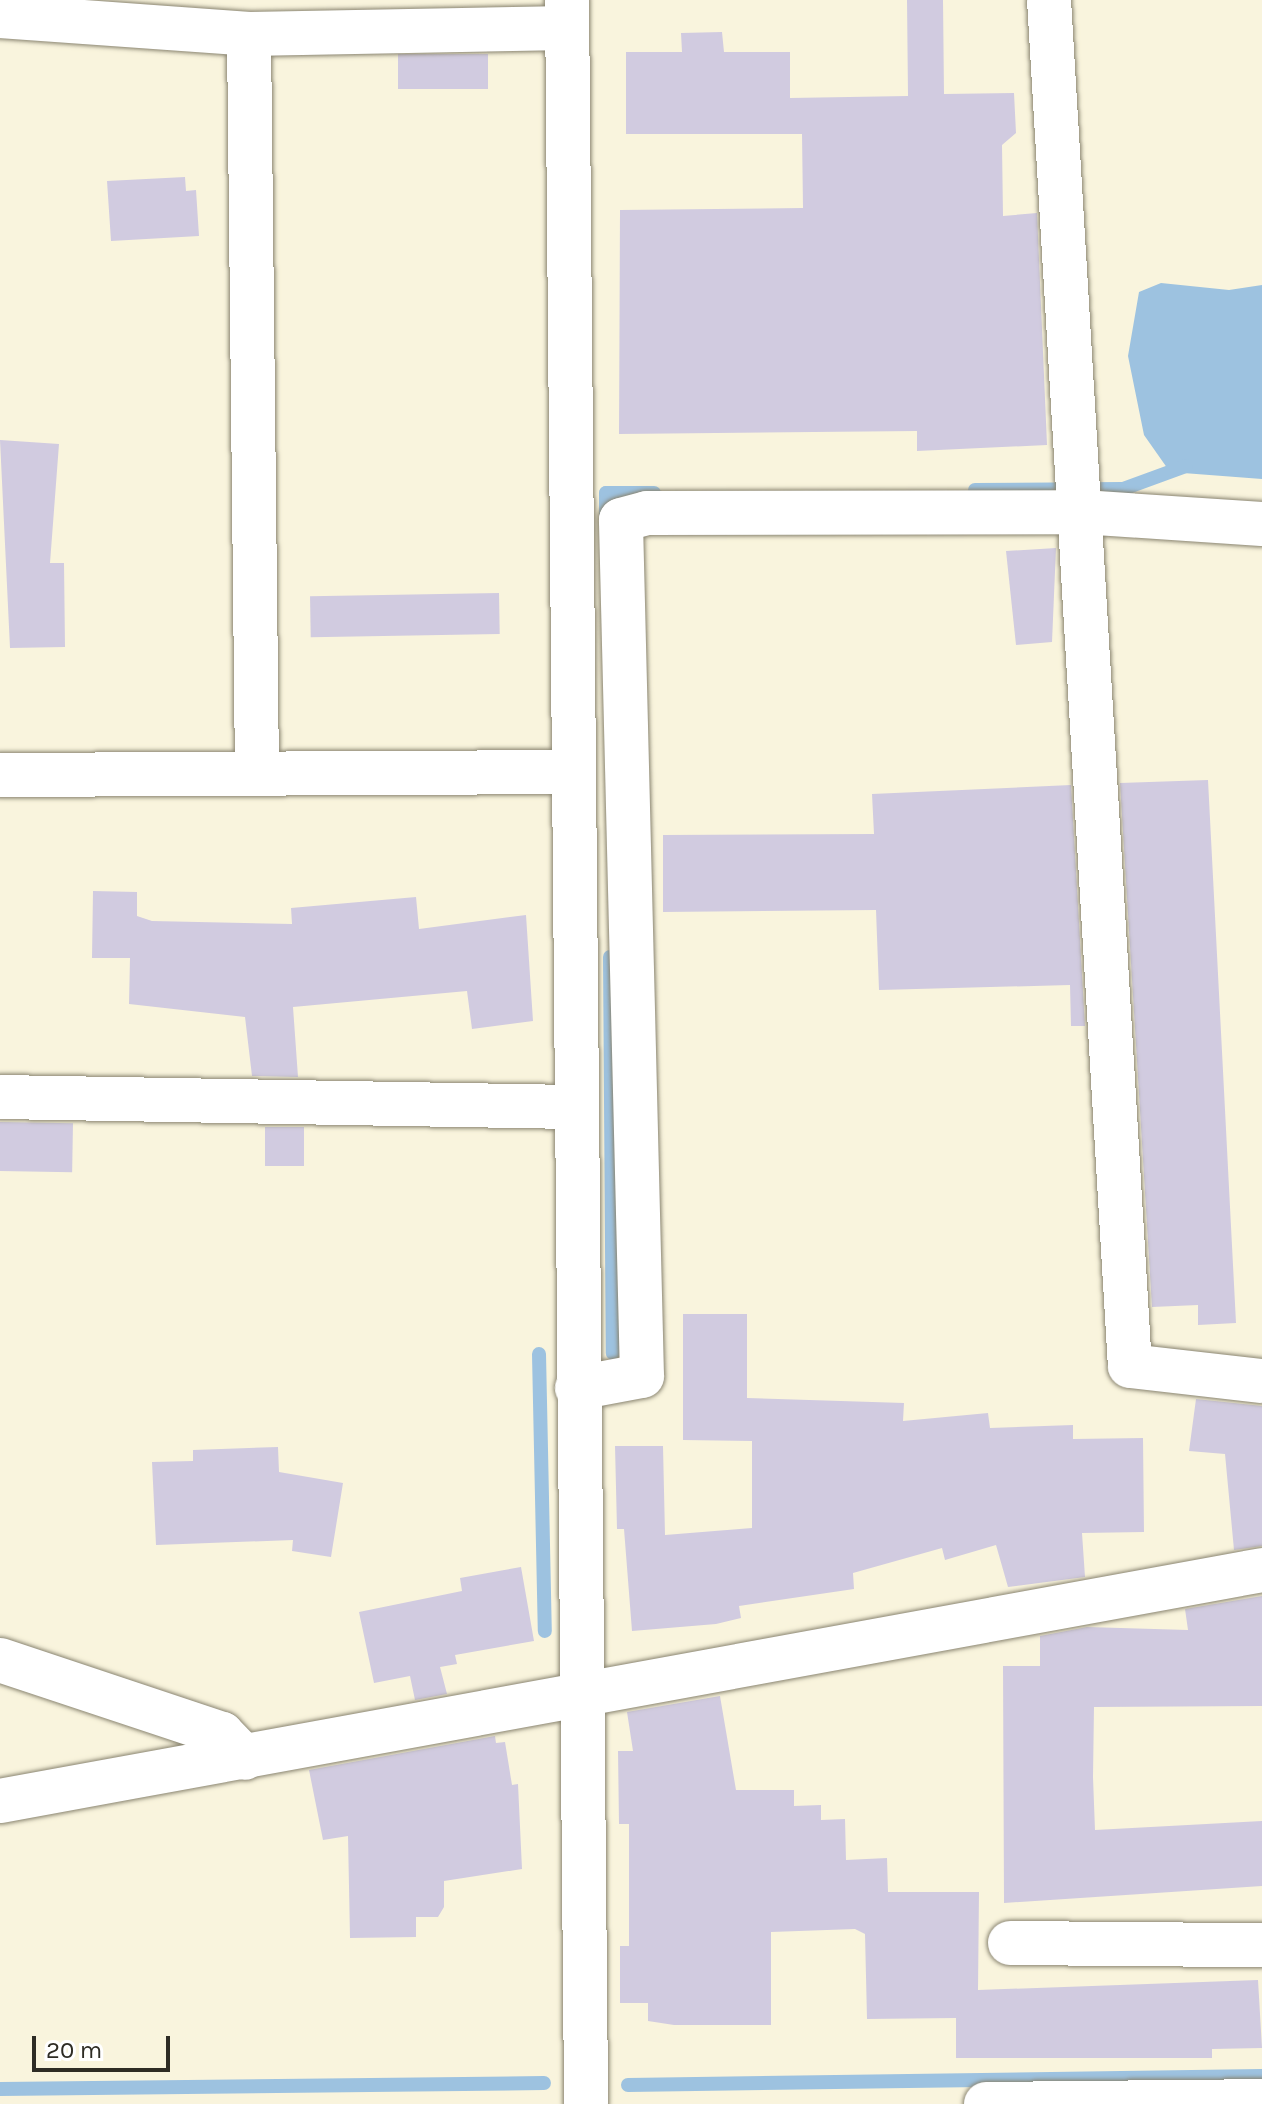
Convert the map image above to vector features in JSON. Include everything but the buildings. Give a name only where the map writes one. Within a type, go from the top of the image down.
[{"type":"street","points":[[1049,0],[1081,497],[1130,1366],[1262,1381]]},
{"type":"street","points":[[0,16],[249,34],[567,14],[569,772],[578,1695],[586,2104]]},
{"type":"street","points":[[249,34],[257,773]]},
{"type":"street","points":[[577,1388],[642,1376],[621,520],[647,513],[1081,497],[1262,524]]},
{"type":"street","points":[[0,775],[569,772]]},
{"type":"street","points":[[0,1097],[573,1107]]},
{"type":"street","points":[[0,1801],[1262,1570]]},
{"type":"street","points":[[0,1660],[222,1734],[245,1758]]},
{"type":"street","points":[[1010,1943],[1262,1945]]},
{"type":"street","points":[[986,2104],[1262,2101]]},
{"type":"water","points":[[1161,283],[1229,290],[1262,285],[1262,479],[1170,472],[1144,435],[1128,356],[1139,292]]},
{"type":"waterway","points":[[975,490],[1123,489],[1186,466]]},
{"type":"waterway","points":[[606,520],[606,493],[654,493]]},
{"type":"waterway","points":[[610,957],[613,1353]]},
{"type":"waterway","points":[[539,1354],[545,1631]]},
{"type":"waterway","points":[[628,2085],[1262,2076]]},
{"type":"waterway","points":[[0,2089],[544,2083]]}]
